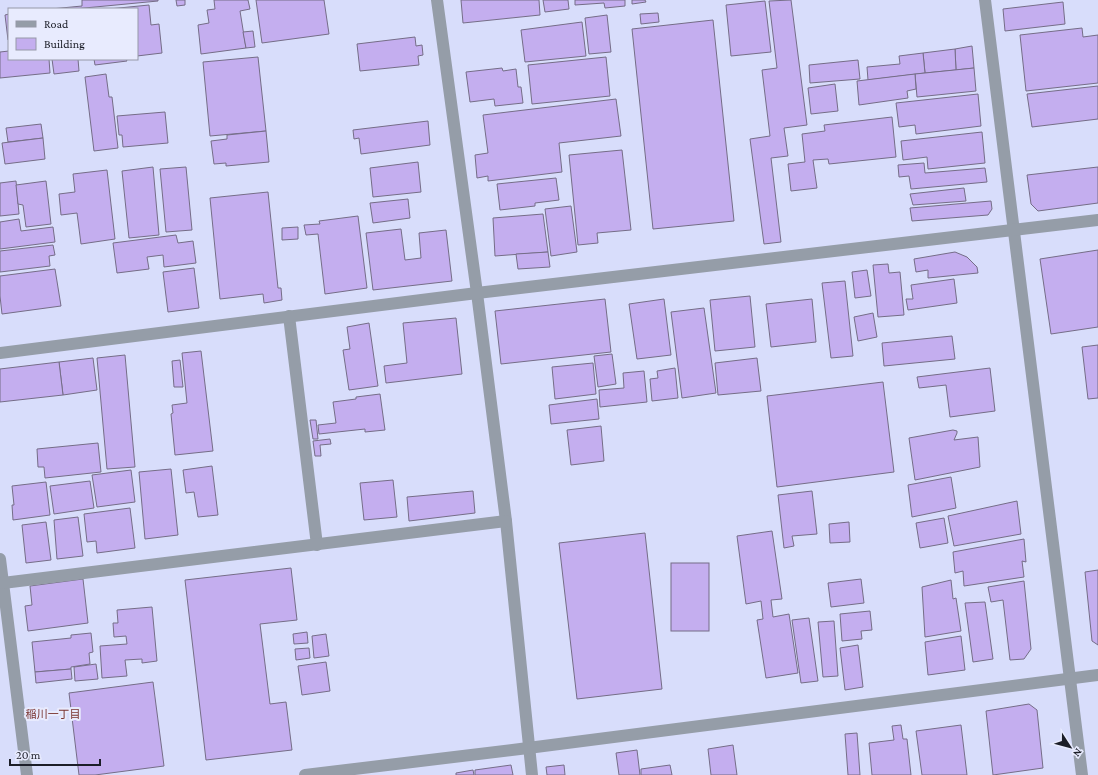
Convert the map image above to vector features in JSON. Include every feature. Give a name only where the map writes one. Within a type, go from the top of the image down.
[{"type":"street","points":[[437,0],[506,521],[528,748],[532,775]]},
{"type":"street","points":[[985,0],[1082,775]]},
{"type":"street","points":[[0,353],[477,293],[1098,220]]},
{"type":"street","points":[[289,316],[317,545]]},
{"type":"street","points":[[3,583],[506,521]]},
{"type":"street","points":[[0,559],[27,775]]},
{"type":"street","points":[[305,775],[1098,675]]},
{"type":"building","points":[[82,0],[158,0],[84,8],[61,8],[82,6]]},
{"type":"building","points":[[176,0],[185,0],[185,5],[177,6]]},
{"type":"building","points":[[214,0],[248,0],[250,9],[240,11],[246,48],[201,54],[198,25],[209,23],[207,10],[215,9]]},
{"type":"building","points":[[256,0],[324,0],[329,34],[262,43]]},
{"type":"building","points":[[461,0],[539,0],[540,15],[463,23]]},
{"type":"building","points":[[543,0],[568,0],[569,9],[545,12]]},
{"type":"building","points":[[575,0],[625,0],[625,6],[605,8],[604,3],[575,5]]},
{"type":"building","points":[[632,0],[645,0],[646,2],[632,4]]},
{"type":"building","points":[[791,0],[807,125],[784,128],[788,156],[771,158],[781,242],[764,244],[750,139],[770,136],[762,70],[777,68],[769,1]]},
{"type":"building","points":[[765,1],[771,52],[731,56],[726,5]]},
{"type":"building","points":[[1063,2],[1065,24],[1005,31],[1003,9]]},
{"type":"building","points":[[149,5],[151,25],[159,24],[162,53],[138,56],[138,8],[119,8]]},
{"type":"building","points":[[658,13],[659,22],[641,24],[640,14]]},
{"type":"building","points":[[8,14],[8,40],[5,15]]},
{"type":"building","points":[[607,15],[611,52],[589,54],[585,18]]},
{"type":"building","points":[[713,20],[734,221],[653,229],[632,29]]},
{"type":"building","points":[[582,22],[586,56],[525,62],[521,30]]},
{"type":"building","points":[[1082,28],[1083,37],[1098,35],[1098,83],[1026,91],[1020,35]]},
{"type":"building","points":[[253,31],[255,47],[246,48],[243,32]]},
{"type":"building","points":[[415,37],[416,46],[422,45],[423,55],[418,56],[419,65],[360,71],[357,44]]},
{"type":"building","points":[[972,46],[974,68],[956,70],[955,49]]},
{"type":"building","points":[[955,49],[956,70],[925,73],[923,53]]},
{"type":"building","points":[[8,51],[8,60],[49,60],[50,73],[0,78],[0,52]]},
{"type":"building","points":[[923,53],[925,73],[868,80],[867,67],[900,64],[899,56]]},
{"type":"building","points":[[258,57],[266,131],[210,136],[203,62]]},
{"type":"building","points":[[606,57],[610,96],[532,104],[528,65]]},
{"type":"building","points":[[52,60],[78,60],[79,71],[54,74]]},
{"type":"building","points":[[94,60],[127,61],[95,65]]},
{"type":"building","points":[[858,60],[860,79],[810,83],[809,65]]},
{"type":"building","points":[[502,68],[503,71],[516,69],[518,87],[521,87],[523,103],[495,106],[494,99],[470,102],[466,72]]},
{"type":"building","points":[[974,68],[976,91],[917,97],[915,74]]},
{"type":"building","points":[[106,74],[109,97],[112,97],[118,148],[94,151],[85,77]]},
{"type":"building","points":[[915,74],[916,89],[907,91],[908,98],[859,105],[857,81]]},
{"type":"building","points":[[835,84],[838,111],[811,114],[808,88]]},
{"type":"building","points":[[1098,86],[1098,119],[1032,127],[1027,94]]},
{"type":"building","points":[[978,94],[981,126],[916,134],[915,125],[899,127],[896,103]]},
{"type":"building","points":[[616,99],[621,136],[559,143],[562,172],[488,181],[488,176],[477,178],[475,155],[488,153],[483,115]]},
{"type":"building","points":[[165,112],[168,143],[123,147],[122,135],[119,135],[117,116]]},
{"type":"building","points":[[892,117],[896,157],[829,164],[828,159],[813,160],[817,188],[791,191],[788,164],[805,162],[802,134],[825,131],[824,125]]},
{"type":"building","points":[[428,121],[430,145],[361,154],[359,138],[354,139],[353,130]]},
{"type":"building","points":[[41,124],[43,138],[8,142],[6,128]]},
{"type":"building","points":[[266,131],[269,162],[226,166],[226,163],[214,164],[211,141],[227,139],[227,135]]},
{"type":"building","points":[[982,132],[985,163],[928,169],[927,157],[903,160],[901,141]]},
{"type":"building","points":[[43,138],[45,159],[5,164],[2,143]]},
{"type":"building","points":[[622,150],[631,230],[597,233],[598,243],[578,245],[569,155]]},
{"type":"building","points":[[418,162],[421,192],[373,197],[370,168]]},
{"type":"building","points":[[924,163],[925,173],[985,168],[987,182],[911,189],[909,176],[899,177],[898,165]]},
{"type":"building","points":[[153,167],[159,235],[129,238],[122,171]]},
{"type":"building","points":[[186,167],[192,230],[166,232],[160,169]]},
{"type":"building","points":[[1098,167],[1098,203],[1038,211],[1031,204],[1027,175]]},
{"type":"building","points":[[107,170],[115,239],[81,244],[77,213],[61,215],[59,194],[75,192],[73,174]]},
{"type":"building","points":[[556,178],[559,200],[535,203],[535,206],[500,210],[497,184]]},
{"type":"building","points":[[16,181],[19,214],[0,216],[0,183]]},
{"type":"building","points":[[46,181],[51,224],[26,227],[23,205],[18,204],[16,185]]},
{"type":"building","points":[[964,188],[966,201],[913,205],[910,194]]},
{"type":"building","points":[[268,192],[278,288],[281,288],[282,300],[264,303],[263,294],[220,299],[210,198]]},
{"type":"building","points":[[408,199],[410,218],[373,223],[370,203]]},
{"type":"building","points":[[991,201],[992,209],[988,215],[912,221],[910,208]]},
{"type":"building","points":[[571,206],[577,252],[551,256],[545,209]]},
{"type":"building","points":[[543,214],[548,252],[495,256],[493,218]]},
{"type":"building","points":[[358,216],[367,288],[325,294],[318,234],[306,235],[304,225],[320,224],[319,221]]},
{"type":"building","points":[[19,219],[21,231],[53,227],[55,242],[0,249],[0,222]]},
{"type":"building","points":[[298,227],[298,239],[282,240],[282,228]]},
{"type":"building","points":[[401,229],[405,260],[421,258],[419,233],[446,230],[452,281],[373,290],[366,233]]},
{"type":"building","points":[[176,235],[178,243],[193,241],[196,263],[164,267],[163,255],[147,257],[149,269],[117,273],[113,243]]},
{"type":"building","points":[[53,245],[55,255],[49,256],[50,266],[0,272],[0,251]]},
{"type":"building","points":[[1098,250],[1098,327],[1051,334],[1040,259]]},
{"type":"building","points":[[548,252],[550,267],[518,269],[516,254]]},
{"type":"building","points":[[955,252],[967,257],[977,267],[978,273],[928,278],[928,270],[916,272],[914,259]]},
{"type":"building","points":[[888,264],[889,273],[900,272],[904,315],[878,317],[873,265]]},
{"type":"building","points":[[194,268],[199,308],[168,312],[163,272]]},
{"type":"building","points":[[55,269],[61,306],[2,314],[0,276]]},
{"type":"building","points":[[867,270],[871,296],[855,298],[852,272]]},
{"type":"building","points":[[954,279],[957,303],[908,310],[906,299],[913,299],[911,285]]},
{"type":"building","points":[[845,281],[853,356],[831,358],[822,283]]},
{"type":"building","points":[[750,296],[755,347],[715,351],[710,300]]},
{"type":"building","points":[[605,299],[611,352],[501,364],[495,311]]},
{"type":"building","points":[[664,299],[671,355],[637,359],[629,304]]},
{"type":"building","points":[[812,299],[816,342],[771,347],[766,304]]},
{"type":"building","points":[[704,308],[716,393],[682,398],[671,312]]},
{"type":"building","points":[[873,313],[877,337],[858,341],[854,317]]},
{"type":"building","points":[[456,318],[462,374],[386,383],[384,366],[407,363],[403,323]]},
{"type":"building","points":[[369,323],[378,386],[349,390],[343,350],[350,349],[347,327]]},
{"type":"building","points":[[952,336],[955,359],[884,366],[882,343]]},
{"type":"building","points":[[1098,345],[1098,398],[1088,399],[1082,347]]},
{"type":"building","points":[[201,351],[213,451],[175,455],[171,414],[173,413],[172,405],[187,403],[182,353]]},
{"type":"building","points":[[612,354],[616,384],[598,387],[594,356]]},
{"type":"building","points":[[125,355],[135,467],[107,469],[97,358]]},
{"type":"building","points":[[93,358],[97,390],[63,395],[59,362]]},
{"type":"building","points":[[757,358],[761,391],[718,395],[715,363]]},
{"type":"building","points":[[180,360],[183,387],[174,387],[172,361]]},
{"type":"building","points":[[59,362],[63,395],[0,402],[0,369]]},
{"type":"building","points":[[593,363],[596,394],[555,399],[552,367]]},
{"type":"building","points":[[675,368],[678,398],[652,401],[650,379],[658,378],[657,371]]},
{"type":"building","points":[[990,368],[995,411],[950,417],[946,385],[919,388],[917,377]]},
{"type":"building","points":[[644,371],[647,402],[600,407],[599,390],[624,388],[623,373]]},
{"type":"building","points":[[883,382],[894,472],[777,487],[767,396]]},
{"type":"building","points":[[380,394],[385,430],[365,432],[365,429],[319,434],[318,425],[336,423],[333,402]]},
{"type":"building","points":[[597,399],[599,419],[551,424],[549,405]]},
{"type":"building","points":[[310,420],[316,420],[318,439],[313,439]]},
{"type":"building","points":[[601,426],[604,461],[571,465],[567,430]]},
{"type":"building","points":[[953,430],[957,431],[954,440],[978,437],[980,467],[915,480],[909,438]]},
{"type":"building","points":[[330,439],[331,444],[320,445],[321,456],[315,456],[313,441]]},
{"type":"building","points":[[98,443],[101,472],[45,478],[44,467],[38,467],[37,449]]},
{"type":"building","points":[[212,466],[218,515],[198,517],[194,492],[186,493],[183,470]]},
{"type":"building","points":[[171,469],[178,535],[145,539],[139,472]]},
{"type":"building","points":[[131,470],[135,502],[97,507],[92,475]]},
{"type":"building","points":[[951,477],[956,508],[912,517],[908,485]]},
{"type":"building","points":[[393,480],[397,517],[364,520],[360,483]]},
{"type":"building","points":[[90,481],[94,508],[54,514],[50,486]]},
{"type":"building","points":[[46,482],[50,515],[13,520],[12,505],[14,505],[12,486]]},
{"type":"building","points":[[473,491],[475,513],[409,521],[407,497]]},
{"type":"building","points":[[812,491],[817,534],[792,536],[794,546],[784,548],[778,495]]},
{"type":"building","points":[[1017,501],[1021,534],[954,546],[948,516]]},
{"type":"building","points":[[130,508],[135,548],[97,553],[96,541],[87,542],[84,514]]},
{"type":"building","points":[[78,517],[83,556],[57,559],[54,520]]},
{"type":"building","points":[[944,518],[948,543],[920,548],[916,523]]},
{"type":"building","points":[[46,522],[51,560],[26,563],[22,525]]},
{"type":"building","points":[[849,522],[850,542],[830,543],[829,524]]},
{"type":"building","points":[[772,531],[782,599],[771,600],[773,617],[789,614],[798,673],[766,678],[757,620],[763,619],[761,601],[746,604],[737,536]]},
{"type":"building","points":[[645,533],[662,689],[577,699],[559,543]]},
{"type":"building","points":[[1024,539],[1026,562],[1022,561],[1024,577],[964,586],[963,571],[955,573],[953,552]]},
{"type":"building","points":[[671,563],[709,563],[709,631],[671,631]]},
{"type":"building","points":[[291,568],[297,620],[260,624],[270,704],[286,702],[292,750],[206,760],[185,580]]},
{"type":"building","points":[[1098,570],[1098,645],[1092,641],[1085,572]]},
{"type":"building","points":[[83,579],[88,623],[28,631],[25,606],[32,605],[30,586]]},
{"type":"building","points":[[861,579],[864,603],[831,607],[828,583]]},
{"type":"building","points":[[951,580],[953,599],[956,598],[961,631],[925,637],[922,587]]},
{"type":"building","points":[[1024,581],[1031,649],[1024,659],[1010,660],[1003,600],[991,602],[988,587]]},
{"type":"building","points":[[985,602],[993,659],[973,662],[965,603]]},
{"type":"building","points":[[152,607],[157,661],[142,663],[142,659],[125,660],[127,676],[102,678],[100,646],[127,644],[126,636],[114,637],[113,623],[118,623],[117,610]]},
{"type":"building","points":[[870,611],[872,630],[861,631],[862,639],[842,641],[840,614]]},
{"type":"building","points":[[809,618],[818,681],[801,683],[792,620]]},
{"type":"building","points":[[834,621],[838,676],[823,677],[818,622]]},
{"type":"building","points":[[307,632],[308,643],[294,644],[293,634]]},
{"type":"building","points":[[91,633],[93,652],[89,653],[90,664],[71,667],[71,669],[35,672],[32,642],[71,638],[71,635]]},
{"type":"building","points":[[326,634],[329,656],[314,658],[312,636]]},
{"type":"building","points":[[961,636],[965,670],[928,675],[925,642]]},
{"type":"building","points":[[858,645],[863,687],[845,690],[840,648]]},
{"type":"building","points":[[309,648],[310,658],[296,660],[295,649]]},
{"type":"building","points":[[326,662],[330,691],[302,695],[298,666]]},
{"type":"building","points":[[96,664],[98,679],[75,681],[74,667]]},
{"type":"building","points":[[71,669],[72,679],[36,683],[35,672]]},
{"type":"building","points":[[153,682],[164,766],[95,775],[79,775],[69,693]]},
{"type":"building","points":[[1029,704],[1037,710],[1043,768],[993,775],[986,711]]},
{"type":"building","points":[[901,725],[903,739],[907,739],[911,775],[872,775],[869,743],[894,740],[892,726]]},
{"type":"building","points":[[961,725],[967,775],[922,775],[916,731]]},
{"type":"building","points":[[857,733],[860,775],[848,775],[845,734]]},
{"type":"building","points":[[733,745],[737,775],[711,775],[708,749]]},
{"type":"building","points":[[637,750],[640,775],[619,775],[616,753]]},
{"type":"building","points":[[511,765],[513,775],[475,775],[475,770]]},
{"type":"building","points":[[564,765],[565,775],[547,775],[546,767]]},
{"type":"building","points":[[670,765],[672,775],[641,775],[641,769]]},
{"type":"building","points":[[473,770],[474,775],[456,775],[456,773]]},
{"type":"district","name":"稲川一丁目","points":[[53,714]]}]
